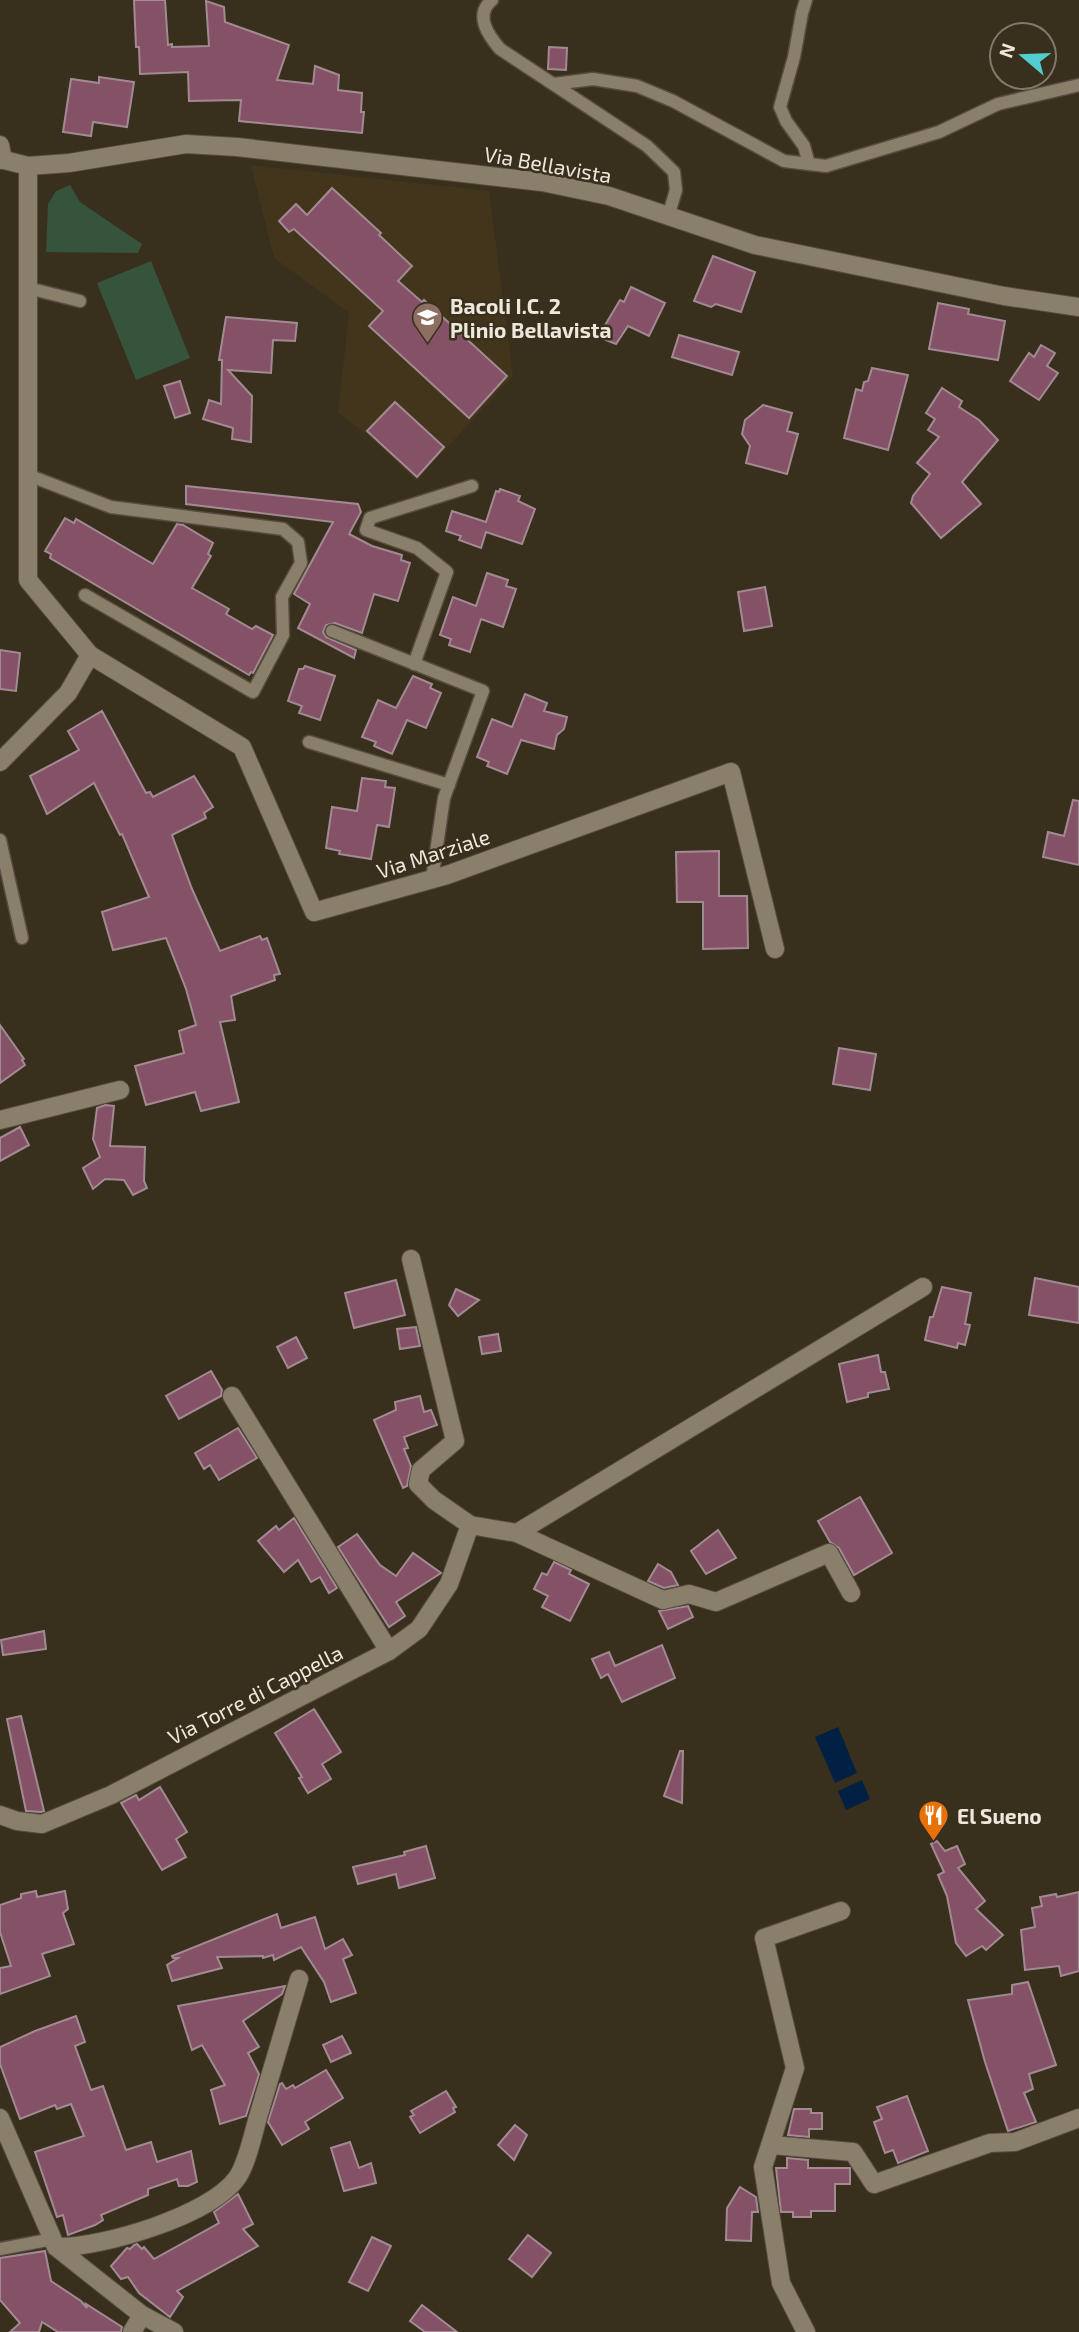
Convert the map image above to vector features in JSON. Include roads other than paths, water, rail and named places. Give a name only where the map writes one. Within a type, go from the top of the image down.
[{"type":"street","name":"Via Bellavista","points":[[1,155],[28,166],[69,163],[186,144],[237,147],[542,182],[609,196],[755,245],[1004,296],[1079,307]]},
{"type":"street","name":"Via Marziale","points":[[28,166],[28,580],[90,656],[242,747],[314,912],[432,879],[731,772],[775,949]]},
{"type":"street","points":[[0,762],[68,693],[90,656]]},
{"type":"street","points":[[0,1120],[120,1090]]},
{"type":"street","points":[[411,1259],[455,1441],[421,1470],[418,1484],[434,1500],[470,1525],[517,1533],[663,1600],[689,1594],[716,1602],[829,1553],[851,1593]]},
{"type":"street","points":[[517,1533],[923,1287]]},
{"type":"street","points":[[232,1396],[389,1651]]},
{"type":"street","name":"Via Torre di Cappella","points":[[0,1815],[17,1821],[42,1824],[111,1794],[389,1651],[419,1629],[449,1584],[470,1525]]},
{"type":"street","points":[[806,2332],[781,2283],[763,2167],[794,2068],[764,1938],[841,1911]]},
{"type":"street","points":[[55,2243],[78,2247],[175,2220],[200,2208],[237,2177],[249,2146],[299,1979]]},
{"type":"street","points":[[0,2118],[55,2243],[142,2315],[174,2332]]},
{"type":"street","points":[[771,2145],[853,2152],[874,2183],[990,2143],[1015,2142],[1079,2118]]},
{"type":"street","points":[[132,2332],[142,2315]]},
{"type":"lane","points":[[492,0],[486,5],[483,18],[486,33],[500,49],[647,146],[674,172],[676,190],[668,217]]},
{"type":"lane","points":[[806,0],[780,107],[786,121],[804,146],[808,164]]},
{"type":"lane","points":[[554,84],[593,79],[637,86],[673,101],[784,161],[826,166],[939,132],[998,104],[1079,85]]},
{"type":"lane","points":[[28,288],[80,301]]},
{"type":"lane","points":[[28,475],[111,507],[283,528],[298,542],[301,563],[282,597],[283,635],[253,692],[85,595]]},
{"type":"lane","points":[[414,664],[447,572],[417,548],[366,530],[370,518],[472,486]]},
{"type":"lane","points":[[332,631],[483,691],[444,799],[432,879]]},
{"type":"lane","points":[[309,742],[449,785]]},
{"type":"lane","points":[[0,840],[22,938]]},
{"type":"lane","points":[[0,2249],[55,2243]]},
{"type":"water","points":[[838,1727],[857,1773],[835,1783],[815,1737]]},
{"type":"water","points":[[862,1780],[870,1799],[846,1810],[838,1791]]},
{"type":"place","name":"Bacoli I.C. 2 Plinio Bellavista","points":[[427,344]]},
{"type":"place","name":"El Sueno","points":[[934,1842]]}]
